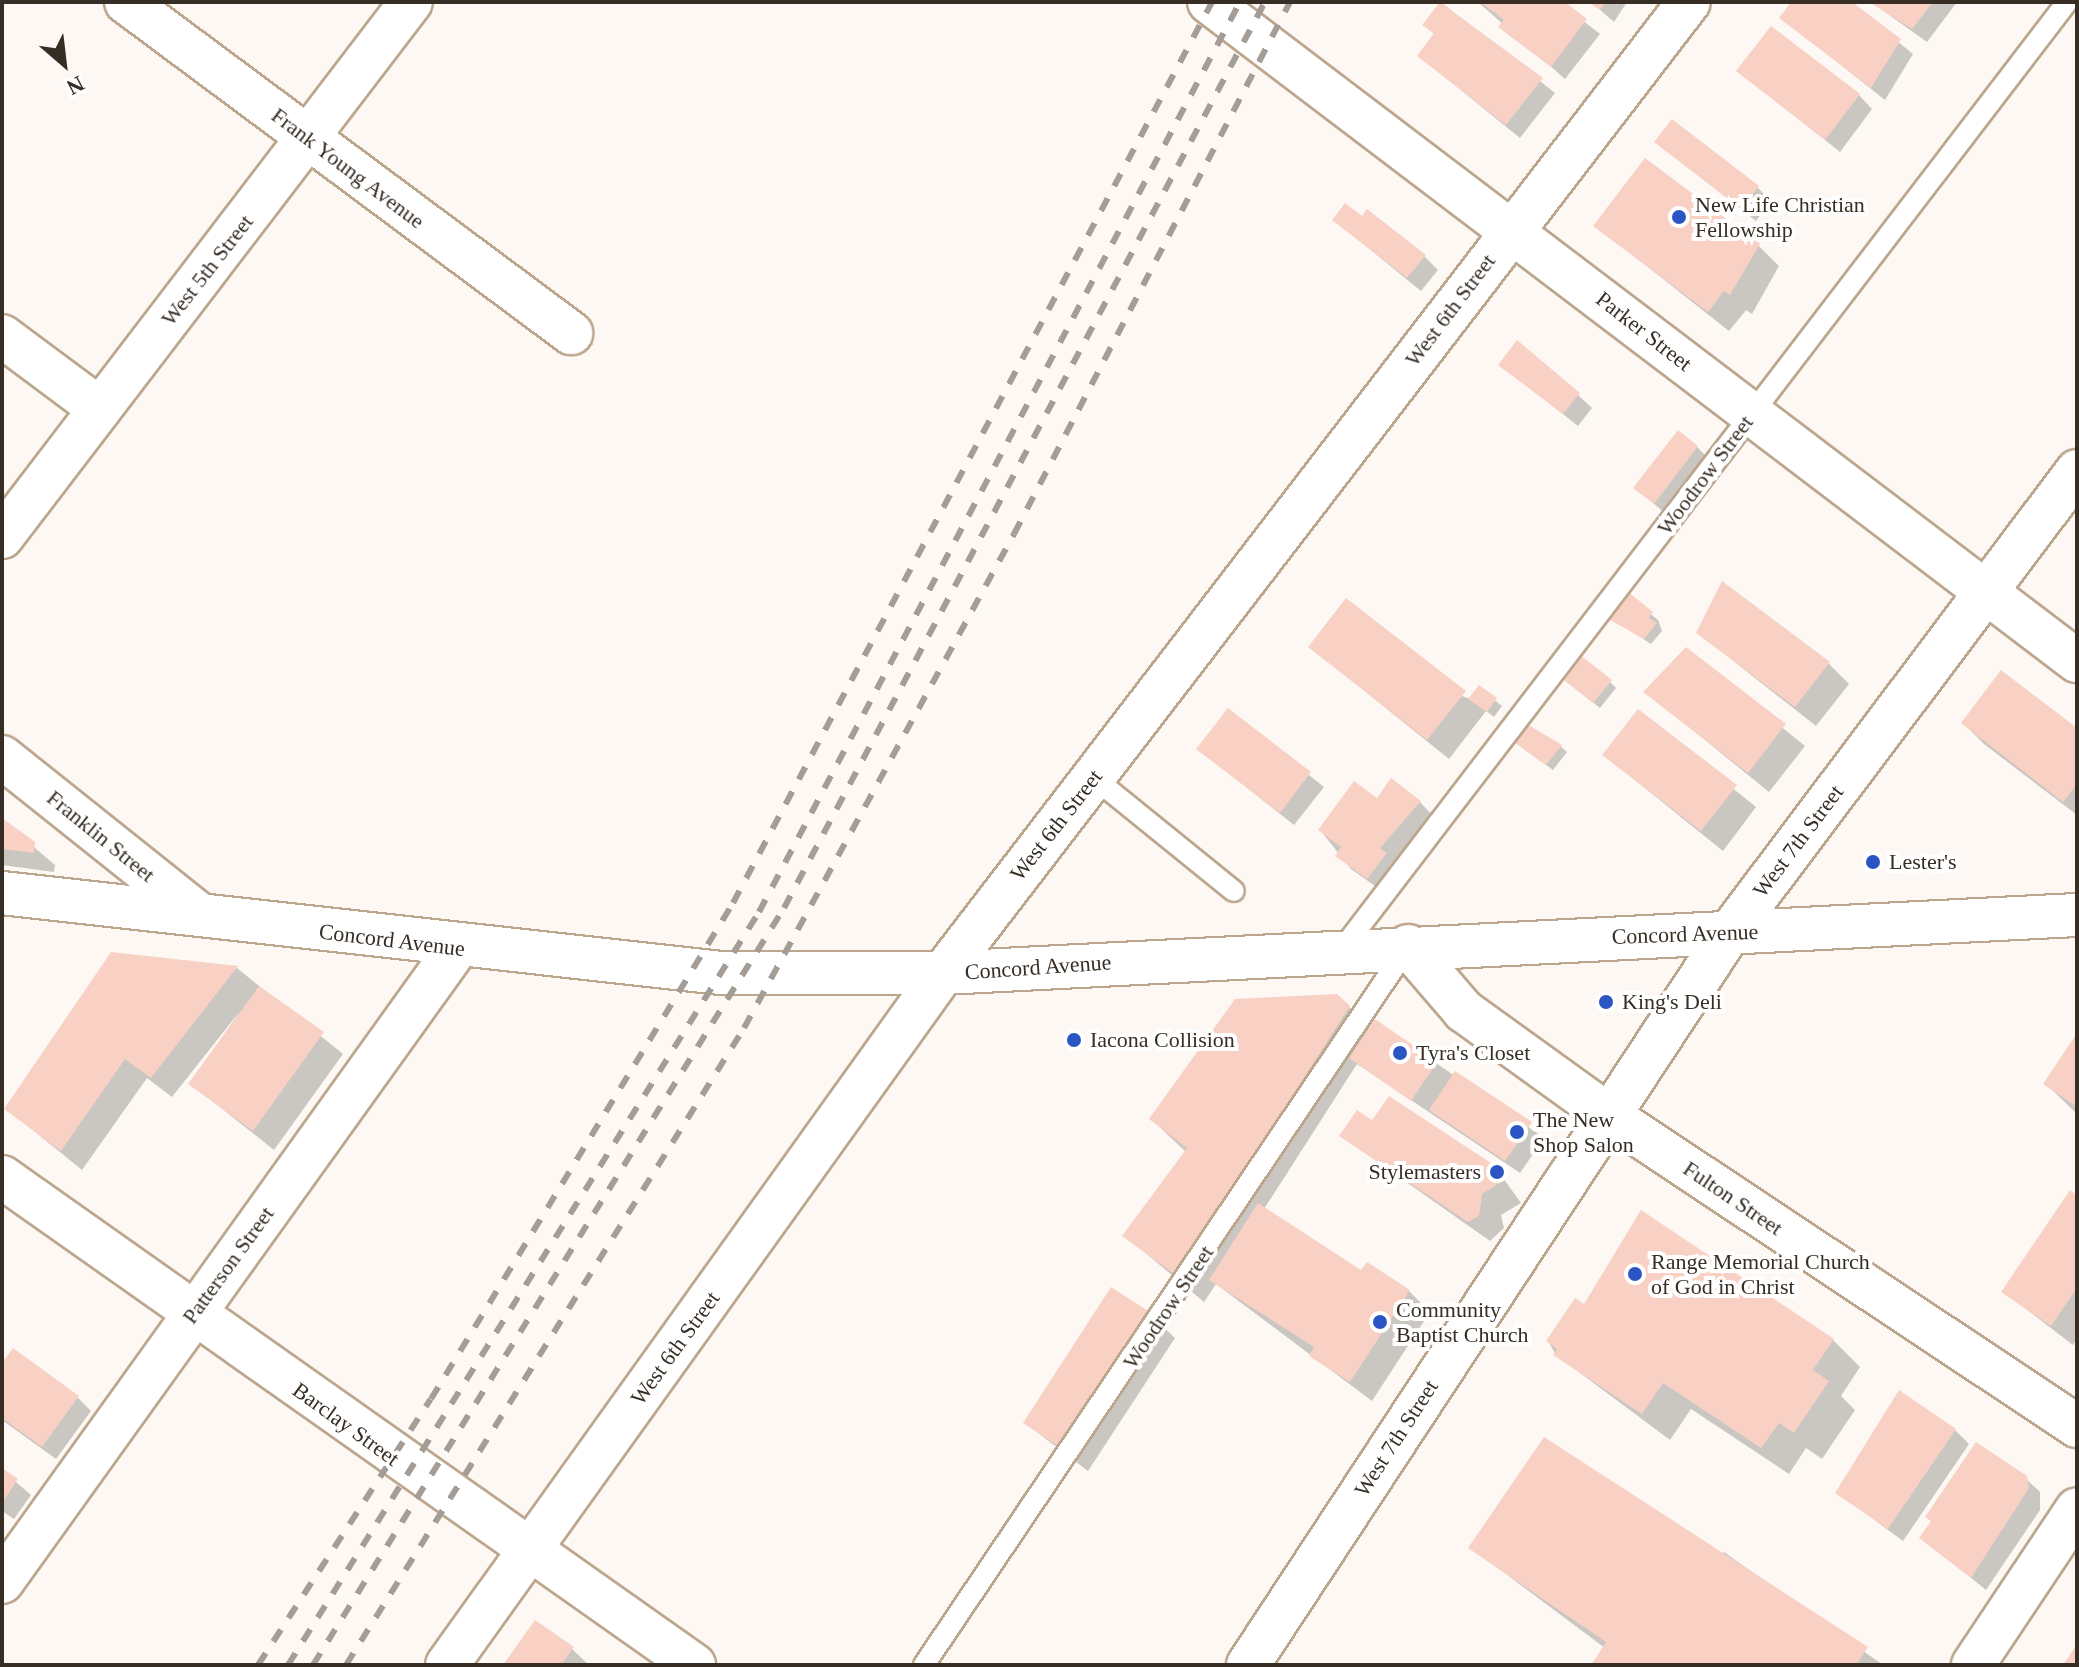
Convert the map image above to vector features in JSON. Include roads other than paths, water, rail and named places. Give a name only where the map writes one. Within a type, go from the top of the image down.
[{"type":"street","name":"Frank Young Avenue","points":[[126,2],[571,333]]},
{"type":"street","name":"West 5th Street","points":[[2,537],[411,2]]},
{"type":"street","name":"Parker Street","points":[[1209,2],[1512,229],[1984,595],[2077,661]]},
{"type":"street","name":"West 6th Street","points":[[447,1665],[943,973],[1689,2]]},
{"type":"street","points":[[2,336],[100,409]]},
{"type":"street","name":"West 7th Street","points":[[1248,1665],[1607,1114],[1730,932],[2077,471]]},
{"type":"street","name":"Franklin Street","points":[[2,757],[200,915]]},
{"type":"street","name":"Concord Avenue","points":[[2,893],[200,915],[456,949],[721,973],[943,973],[1343,948],[2077,915]]},
{"type":"street","name":"Fulton Street","points":[[1408,946],[1464,1011],[1607,1114],[2077,1426]]},
{"type":"street","name":"Patterson Street","points":[[2,1582],[456,949]]},
{"type":"street","name":"Barclay Street","points":[[2,1177],[528,1554],[694,1665]]},
{"type":"street","points":[[1973,1665],[2077,1509]]},
{"type":"lane","name":"Woodrow Street","points":[[1343,948],[2067,2]]},
{"type":"lane","points":[[1093,777],[1234,891]]},
{"type":"lane","name":"Woodrow Street","points":[[924,1665],[1408,946]]},
{"type":"railway","points":[[258,1665],[431,1399],[733,903],[1212,2]]},
{"type":"railway","points":[[288,1665],[759,912],[1240,2]]},
{"type":"railway","points":[[313,1665],[784,908],[1265,2]]},
{"type":"railway","points":[[346,1665],[744,1028],[1014,534],[1290,2]]},
{"type":"place","name":"New Life Christian Fellowship","points":[[1679,217]]},
{"type":"place","name":"Lester's","points":[[1873,862]]},
{"type":"place","name":"King's Deli","points":[[1606,1002]]},
{"type":"place","name":"Iacona Collision","points":[[1074,1040]]},
{"type":"place","name":"Tyra's Closet","points":[[1400,1053]]},
{"type":"place","name":"The New Shop Salon","points":[[1517,1132]]},
{"type":"place","name":"Stylemasters","points":[[1497,1172]]},
{"type":"place","name":"Range Memorial Church of God in Christ","points":[[1635,1274]]},
{"type":"place","name":"Community Baptist Church","points":[[1380,1322]]}]
